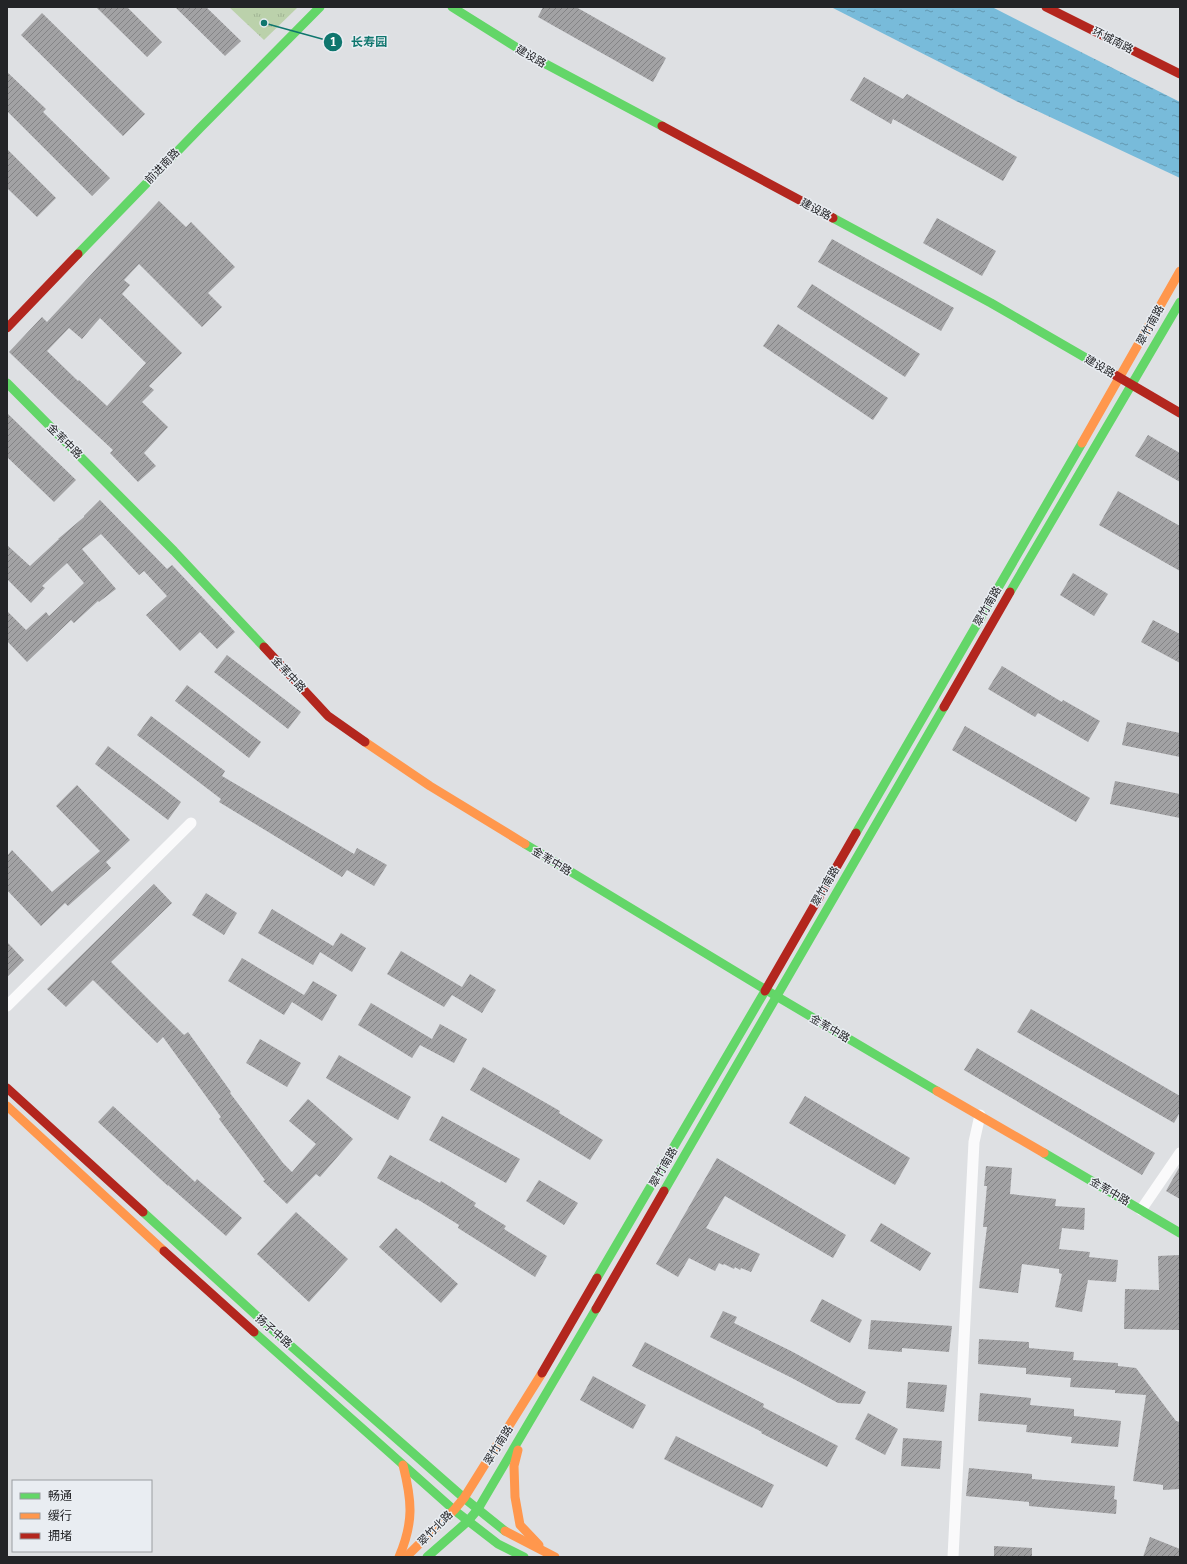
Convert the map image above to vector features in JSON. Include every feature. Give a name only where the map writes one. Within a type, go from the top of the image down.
[{"type":"main road","name":"前进南路","points":[[7,328],[194,133],[320,7]]},
{"type":"main road","name":"建设路","points":[[452,7],[527,54],[991,303],[1180,413]]},
{"type":"main road","name":"环城南路","points":[[1046,7],[1180,74]]},
{"type":"main road","name":"翠竹南路","points":[[464,1498],[540,1375],[766,990],[948,672],[1120,378],[1180,271]]},
{"type":"main road","name":"翠竹南路","points":[[478,1509],[522,1437],[968,665],[1180,302]]},
{"type":"main road","name":"金苇中路","points":[[7,383],[174,551],[328,716],[430,786],[777,997],[1180,1232]]},
{"type":"main road","name":"扬子中路","points":[[7,1088],[258,1317],[464,1498],[509,1534],[555,1557]]},
{"type":"main road","name":"扬子中路","points":[[7,1106],[234,1314],[454,1510],[498,1544],[524,1557]]},
{"type":"main road","points":[[522,1437],[514,1466],[515,1497],[520,1525],[545,1552]]},
{"type":"main road","points":[[399,1557],[411,1525],[411,1495],[403,1465]]},
{"type":"main road","name":"翠竹北路","points":[[406,1557],[454,1510],[464,1498]]},
{"type":"main road","name":"翠竹北路","points":[[427,1557],[468,1521],[478,1509]]},
{"type":"street","points":[[7,1006],[191,823]]},
{"type":"street","points":[[953,1557],[974,1142],[980,1115]]},
{"type":"street","points":[[1141,1210],[1180,1153]]},
{"type":"green space","points":[[229,7],[298,7],[264,40]]},
{"type":"water","points":[[831,7],[992,7],[1180,102],[1180,178],[1016,101]]},
{"type":"building","points":[[96,7],[127,7],[162,42],[147,57]]},
{"type":"building","points":[[175,7],[206,7],[241,41],[225,56]]},
{"type":"building","points":[[543,7],[576,7],[666,58],[653,82],[538,17]]},
{"type":"building","points":[[42,13],[145,114],[123,136],[21,35]]},
{"type":"building","points":[[7,72],[46,109],[43,112],[110,178],[92,196],[7,111]]},
{"type":"building","points":[[864,77],[903,99],[907,94],[1017,157],[1003,181],[893,119],[891,124],[850,100]]},
{"type":"building","points":[[7,149],[56,198],[37,217],[7,188]]},
{"type":"building","points":[[159,201],[186,227],[191,222],[235,267],[208,293],[222,307],[202,327],[139,264],[124,280],[130,285],[122,294],[182,353],[149,386],[154,390],[142,402],[168,427],[144,453],[156,466],[138,482],[110,453],[113,450],[9,352],[42,317],[47,322]],"holes":[[[100,318],[146,363],[107,406],[47,351],[69,328],[82,339]]]},
{"type":"building","points":[[937,218],[996,251],[982,276],[923,243]]},
{"type":"building","points":[[832,239],[954,308],[941,331],[818,262]]},
{"type":"building","points":[[812,284],[920,354],[905,377],[797,307]]},
{"type":"building","points":[[778,324],[888,398],[873,420],[763,346]]},
{"type":"building","points":[[7,413],[76,480],[54,502],[7,457]]},
{"type":"building","points":[[1148,435],[1180,453],[1180,482],[1135,456]]},
{"type":"building","points":[[1118,491],[1180,526],[1180,571],[1099,525]]},
{"type":"building","points":[[100,500],[167,569],[172,565],[235,632],[217,649],[200,632],[180,651],[146,615],[167,596],[144,571],[139,575],[101,534],[82,549],[116,589],[99,602],[98,601],[74,623],[71,620],[27,662],[7,641],[7,611],[26,630],[46,612],[49,616],[84,583],[67,563],[42,586],[45,588],[31,603],[7,579],[7,545],[30,566],[84,517]]},
{"type":"building","points":[[1073,573],[1108,594],[1094,616],[1060,595]]},
{"type":"building","points":[[1153,620],[1180,634],[1180,663],[1141,642]]},
{"type":"building","points":[[227,655],[301,712],[288,729],[214,672]]},
{"type":"building","points":[[1002,666],[1062,702],[1063,700],[1100,721],[1088,742],[1038,713],[1035,717],[988,689]]},
{"type":"building","points":[[187,685],[261,742],[249,758],[175,701]]},
{"type":"building","points":[[151,716],[225,771],[222,776],[354,854],[357,848],[387,865],[374,886],[347,870],[342,877],[219,802],[221,799],[137,735]]},
{"type":"building","points":[[1127,722],[1180,733],[1180,757],[1122,745]]},
{"type":"building","points":[[965,726],[1090,798],[1076,822],[952,750]]},
{"type":"building","points":[[108,746],[181,802],[168,820],[95,764]]},
{"type":"building","points":[[1115,781],[1180,794],[1180,818],[1110,804]]},
{"type":"building","points":[[77,785],[130,840],[106,862],[111,868],[68,906],[65,903],[41,926],[7,890],[7,856],[12,850],[52,892],[100,851],[56,806]]},
{"type":"building","points":[[154,884],[172,903],[111,962],[184,1035],[188,1032],[231,1092],[230,1093],[283,1163],[292,1172],[316,1144],[289,1121],[308,1099],[353,1139],[320,1177],[316,1174],[287,1204],[263,1181],[265,1180],[219,1119],[221,1117],[163,1037],[157,1043],[93,980],[66,1007],[47,989]]},
{"type":"building","points":[[206,893],[237,913],[224,935],[192,915]]},
{"type":"building","points":[[272,909],[333,946],[341,933],[366,948],[352,972],[320,952],[313,965],[258,933]]},
{"type":"building","points":[[7,942],[24,960],[7,977]]},
{"type":"building","points":[[401,951],[462,987],[470,974],[496,990],[482,1013],[452,995],[444,1007],[387,974]]},
{"type":"building","points":[[242,958],[304,995],[313,981],[337,995],[322,1021],[292,1002],[284,1015],[228,981]]},
{"type":"building","points":[[371,1003],[432,1039],[440,1024],[467,1039],[454,1063],[420,1045],[412,1058],[358,1025]]},
{"type":"building","points":[[1031,1009],[1180,1096],[1180,1112],[1174,1123],[1017,1032]]},
{"type":"building","points":[[260,1039],[301,1063],[287,1087],[246,1063]]},
{"type":"building","points":[[977,1048],[1155,1153],[1142,1175],[964,1070]]},
{"type":"building","points":[[339,1055],[411,1097],[398,1120],[326,1078]]},
{"type":"building","points":[[483,1067],[560,1111],[559,1113],[603,1140],[590,1160],[470,1090]]},
{"type":"building","points":[[805,1096],[910,1158],[895,1185],[789,1123]]},
{"type":"building","points":[[113,1106],[195,1182],[197,1179],[242,1218],[226,1236],[168,1186],[98,1122]]},
{"type":"building","points":[[442,1116],[520,1159],[506,1183],[429,1140]]},
{"type":"building","points":[[390,1155],[440,1183],[441,1181],[476,1203],[474,1206],[506,1226],[504,1229],[547,1256],[535,1277],[458,1228],[459,1225],[417,1199],[416,1200],[377,1178]]},
{"type":"building","points":[[717,1158],[846,1235],[833,1258],[725,1196],[706,1228],[760,1254],[751,1272],[741,1268],[740,1270],[735,1267],[734,1269],[719,1263],[715,1271],[689,1258],[678,1277],[656,1264]]},
{"type":"building","points":[[986,1166],[1012,1168],[1010,1194],[1056,1199],[1055,1206],[1085,1208],[1084,1230],[1062,1228],[1059,1249],[1090,1252],[1089,1257],[1118,1260],[1116,1282],[1088,1280],[1082,1312],[1055,1307],[1062,1274],[1059,1273],[1059,1269],[1022,1264],[1018,1293],[979,1288],[987,1227],[983,1227],[987,1186],[984,1186]]},
{"type":"building","points":[[1180,1166],[1180,1199],[1166,1191]]},
{"type":"building","points":[[539,1180],[578,1203],[564,1225],[526,1201]]},
{"type":"building","points":[[296,1212],[348,1259],[309,1302],[257,1254]]},
{"type":"building","points":[[881,1223],[931,1253],[920,1271],[870,1241]]},
{"type":"building","points":[[396,1228],[458,1284],[441,1303],[379,1247]]},
{"type":"building","points":[[1180,1255],[1180,1330],[1124,1329],[1125,1289],[1159,1290],[1158,1256]]},
{"type":"building","points":[[822,1299],[862,1320],[850,1343],[810,1321]]},
{"type":"building","points":[[723,1311],[737,1317],[734,1323],[791,1351],[866,1392],[860,1404],[838,1403],[710,1337]]},
{"type":"building","points":[[871,1320],[952,1326],[949,1352],[902,1348],[902,1352],[868,1349]]},
{"type":"building","points":[[979,1339],[1029,1342],[1029,1348],[1074,1352],[1073,1360],[1118,1363],[1118,1366],[1136,1368],[1176,1421],[1180,1422],[1180,1489],[1163,1490],[1163,1485],[1133,1481],[1146,1395],[1115,1393],[1115,1390],[1070,1387],[1071,1378],[1026,1374],[1026,1368],[978,1364]]},
{"type":"building","points":[[645,1342],[764,1404],[763,1407],[838,1446],[827,1467],[632,1366]]},
{"type":"building","points":[[593,1376],[646,1405],[633,1429],[580,1400]]},
{"type":"building","points":[[908,1382],[947,1385],[944,1412],[906,1408]]},
{"type":"building","points":[[980,1393],[1031,1398],[1030,1405],[1074,1409],[1074,1416],[1121,1421],[1118,1447],[1071,1443],[1072,1437],[1026,1432],[1027,1425],[978,1421]]},
{"type":"building","points":[[868,1413],[898,1429],[885,1455],[855,1439]]},
{"type":"building","points":[[676,1436],[774,1485],[762,1508],[664,1459]]},
{"type":"building","points":[[903,1438],[942,1441],[940,1469],[901,1466]]},
{"type":"building","points":[[969,1468],[1032,1474],[1032,1479],[1115,1486],[1114,1499],[1117,1500],[1116,1514],[1029,1506],[1029,1502],[966,1496]]},
{"type":"building","points":[[1150,1537],[1180,1549],[1180,1557],[1143,1557]]},
{"type":"building","points":[[994,1546],[1032,1548],[1032,1557],[994,1557]]},
{"type":"traffic: fast","points":[[78,254],[320,7]]},
{"type":"traffic: fast","points":[[452,7],[527,54],[662,126]]},
{"type":"traffic: fast","points":[[833,218],[991,303],[1098,365]]},
{"type":"traffic: fast","points":[[1010,592],[1180,302]]},
{"type":"traffic: fast","points":[[7,383],[174,551],[264,647]]},
{"type":"traffic: fast","points":[[856,833],[1082,443]]},
{"type":"traffic: fast","points":[[664,1191],[944,707]]},
{"type":"traffic: fast","points":[[525,844],[766,990],[937,1091]]},
{"type":"traffic: fast","points":[[597,1278],[765,991]]},
{"type":"traffic: fast","points":[[1044,1153],[1180,1233]]},
{"type":"traffic: fast","points":[[143,1212],[258,1317],[464,1498],[505,1531]]},
{"type":"traffic: fast","points":[[427,1557],[468,1521],[478,1509],[596,1309]]},
{"type":"traffic: fast","points":[[254,1332],[454,1510],[498,1544],[524,1557]]},
{"type":"traffic: slow","points":[[1082,443],[1180,271]]},
{"type":"traffic: slow","points":[[365,742],[430,786],[525,844]]},
{"type":"traffic: slow","points":[[937,1091],[1044,1153]]},
{"type":"traffic: slow","points":[[7,1106],[164,1251]]},
{"type":"traffic: slow","points":[[406,1557],[454,1510],[464,1498],[542,1373]]},
{"type":"traffic: slow","points":[[518,1450],[514,1466],[515,1497],[520,1525],[539,1545]]},
{"type":"traffic: slow","points":[[399,1557],[407,1533],[410,1511],[410,1501],[403,1465]]},
{"type":"traffic: slow","points":[[505,1531],[555,1557]]},
{"type":"traffic: jam","points":[[1046,7],[1180,74]]},
{"type":"traffic: jam","points":[[662,126],[833,218]]},
{"type":"traffic: jam","points":[[7,328],[78,254]]},
{"type":"traffic: jam","points":[[1098,365],[1180,413]]},
{"type":"traffic: jam","points":[[944,707],[1010,592]]},
{"type":"traffic: jam","points":[[264,647],[328,716],[365,742]]},
{"type":"traffic: jam","points":[[765,991],[856,833]]},
{"type":"traffic: jam","points":[[7,1088],[143,1212]]},
{"type":"traffic: jam","points":[[596,1309],[664,1191]]},
{"type":"traffic: jam","points":[[164,1251],[254,1332]]},
{"type":"traffic: jam","points":[[542,1373],[597,1278]]},
{"type":"place","name":"长寿园","points":[[264,23]]}]
